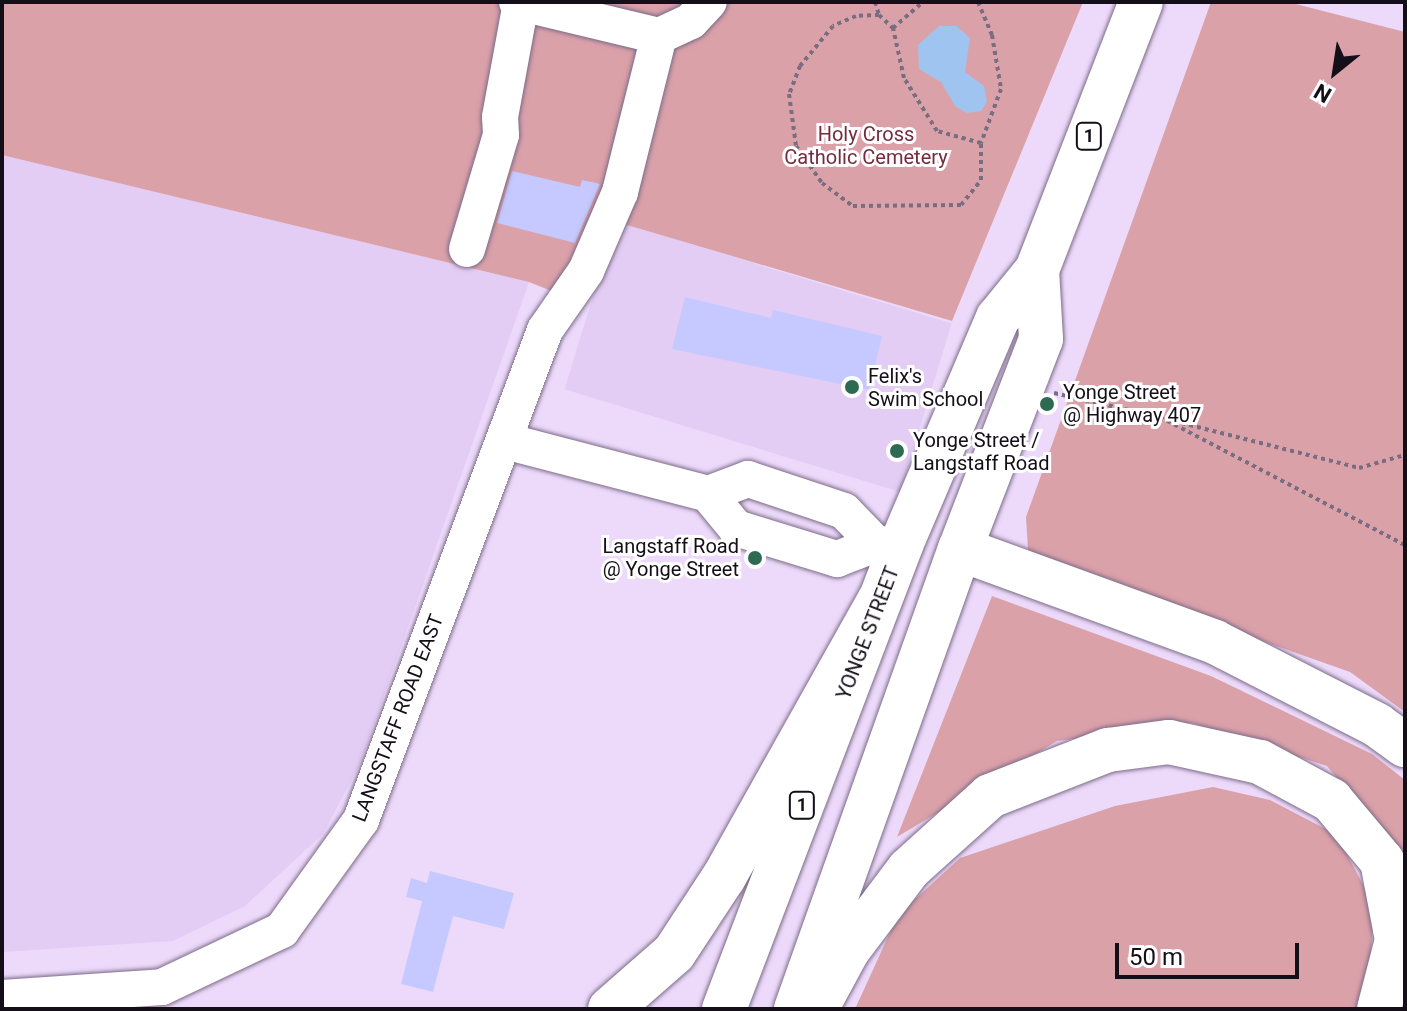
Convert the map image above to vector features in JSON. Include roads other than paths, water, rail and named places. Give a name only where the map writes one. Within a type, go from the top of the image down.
[{"type":"main road","name":"YONGE STREET","points":[[724,1009],[879,601],[889,544],[998,318],[1037,270],[1141,2]]},
{"type":"main road","name":"YONGE STREET","points":[[796,1009],[960,549],[1041,339],[1037,270]]},
{"type":"main road","points":[[889,544],[960,549],[1215,642],[1377,725],[1405,745]]},
{"type":"main road","points":[[610,1009],[674,953],[724,877],[879,601]]},
{"type":"main road","points":[[816,1009],[848,950],[909,869],[990,796],[1108,750],[1169,742],[1260,762],[1331,800],[1382,861],[1397,940],[1379,1009]]},
{"type":"street","points":[[467,249],[501,135],[500,117],[519,2],[659,36],[691,21],[709,2]]},
{"type":"street","name":"LANGSTAFF ROAD EAST","points":[[2,998],[162,987],[282,930],[361,820],[545,330],[586,271],[620,192],[659,36]]},
{"type":"street","points":[[505,441],[708,494],[748,479],[844,511],[889,544]]},
{"type":"street","points":[[708,494],[736,528],[837,559],[889,544]]},
{"type":"water","points":[[939,26],[956,26],[970,38],[965,72],[984,86],[987,102],[981,111],[967,113],[955,106],[941,82],[919,69],[918,45]]},
{"type":"place","name":"Felix's Swim School","points":[[852,387]]},
{"type":"place","name":"Yonge Street @ Highway 407","points":[[1047,404]]},
{"type":"place","name":"Yonge Street / Langstaff Road","points":[[897,451]]},
{"type":"place","name":"Langstaff Road @ Yonge Street","points":[[755,558]]},
{"type":"park label","name":"Holy Cross Catholic Cemetery","points":[[866,146]]}]
